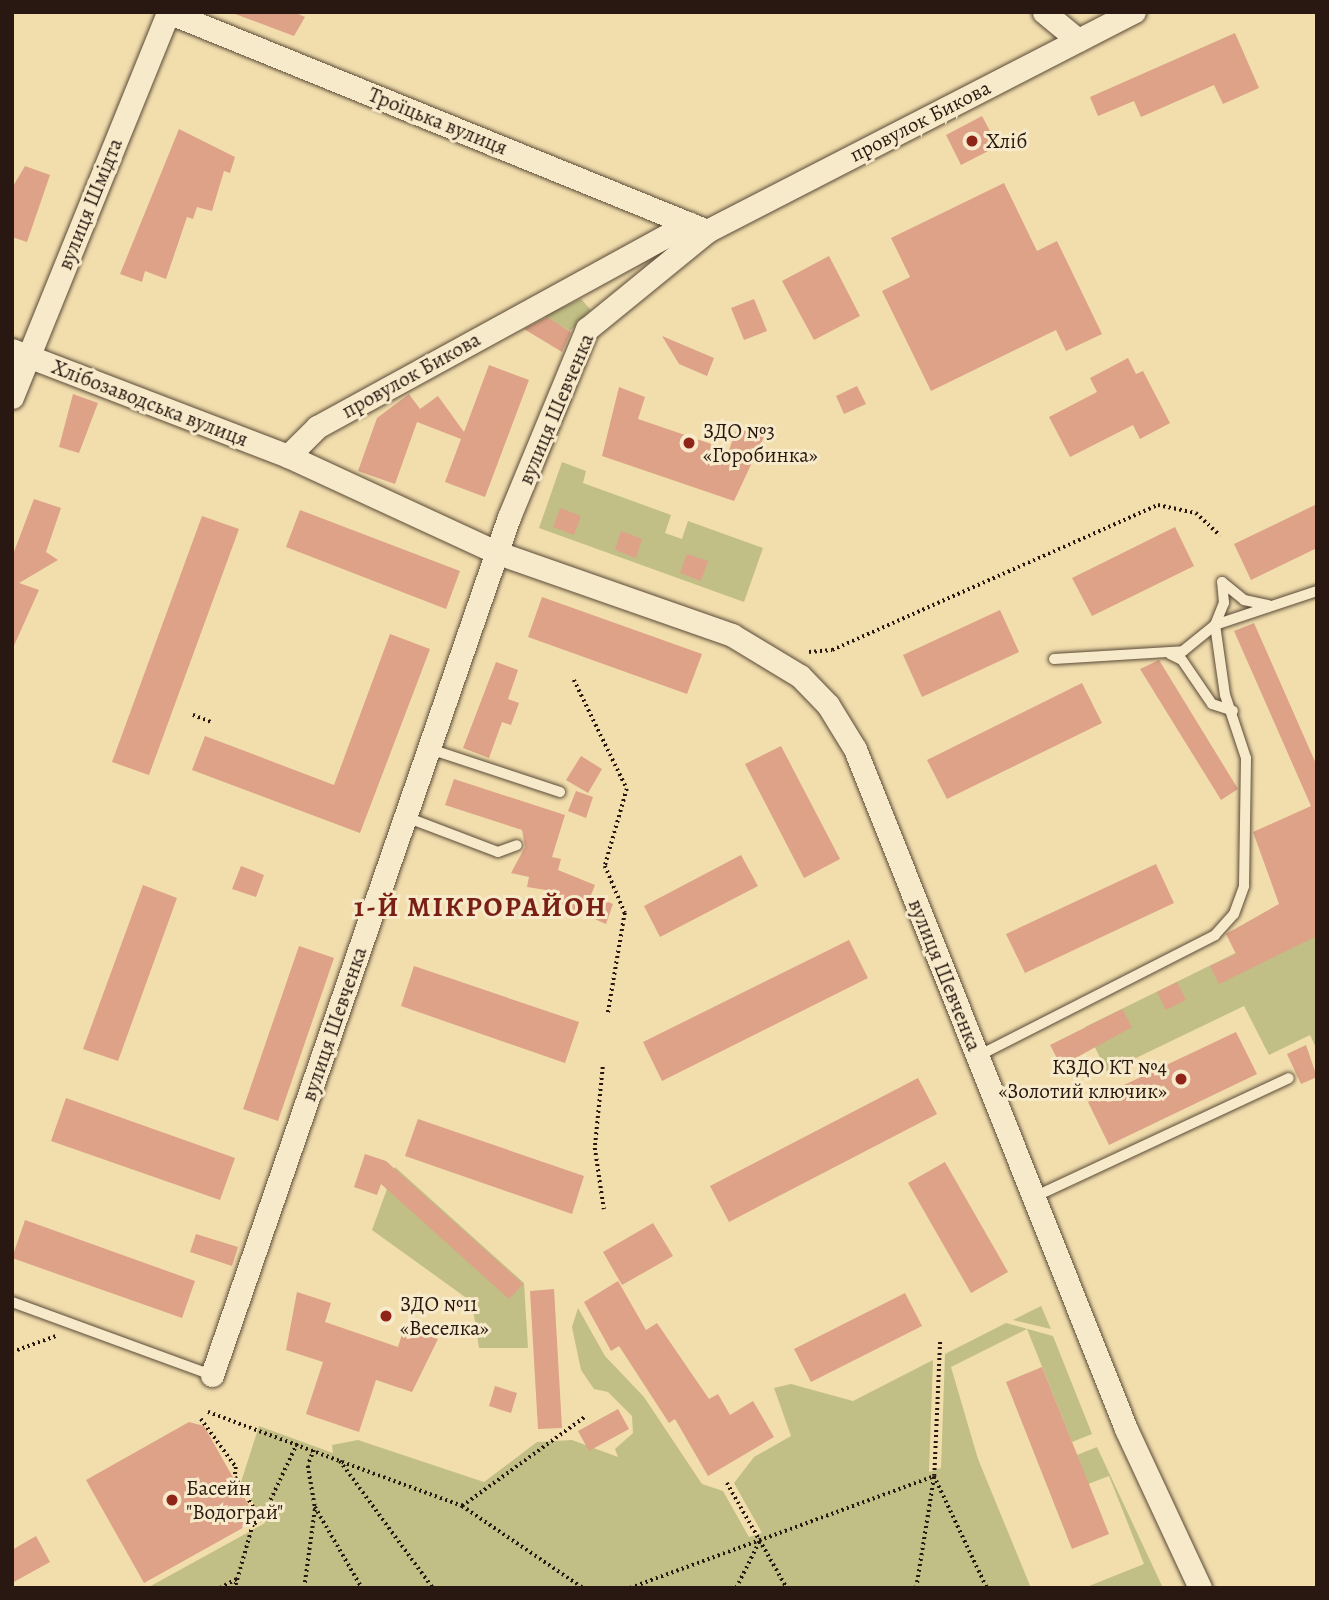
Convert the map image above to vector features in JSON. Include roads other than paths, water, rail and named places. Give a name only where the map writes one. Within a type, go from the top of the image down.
[{"type":"street","name":"Троїцька вулиця","points":[[168,12],[698,227]]},
{"type":"street","name":"вулиця Шмідта","points":[[12,397],[20,353],[168,12]]},
{"type":"street","points":[[1044,12],[1078,40]]},
{"type":"street","name":"провулок Бикова","points":[[288,456],[317,427],[698,227],[993,93],[1078,40],[1134,12]]},
{"type":"street","name":"вулиця Шевченка","points":[[212,1376],[498,553],[587,329],[698,227]]},
{"type":"street","name":"Хлібозаводська вулиця","points":[[20,353],[288,456]]},
{"type":"street","name":"вулиця Шевченка","points":[[288,456],[498,553],[732,635],[800,676],[828,705],[855,749],[1126,1429],[1200,1588]]},
{"type":"lane","points":[[1054,659],[1170,654],[1195,645],[1215,625],[1224,603],[1222,582],[1244,600],[1279,604]]},
{"type":"lane","points":[[1215,625],[1317,591]]},
{"type":"lane","points":[[978,1056],[1215,935],[1234,914],[1244,886],[1246,758],[1215,625]]},
{"type":"lane","points":[[1170,654],[1182,660],[1212,704],[1233,711]]},
{"type":"lane","points":[[430,749],[560,792]]},
{"type":"lane","points":[[406,817],[498,852],[517,845]]},
{"type":"lane","points":[[1034,1197],[1289,1078]]},
{"type":"lane","points":[[12,1302],[212,1376]]},
{"type":"place","name":"Хліб","points":[[972,141]]},
{"type":"place","name":"ЗДО №3 «Горобинка»","points":[[689,443]]},
{"type":"place","name":"КЗДО КТ №4 «Золотий ключик»","points":[[1181,1079]]},
{"type":"place","name":"ЗДО №11 «Веселка»","points":[[386,1316]]},
{"type":"place","name":"Басейн \"Водограй\"","points":[[172,1500]]},
{"type":"district","name":"1-Й МІКРОРАЙОН","points":[[481,907]]}]
